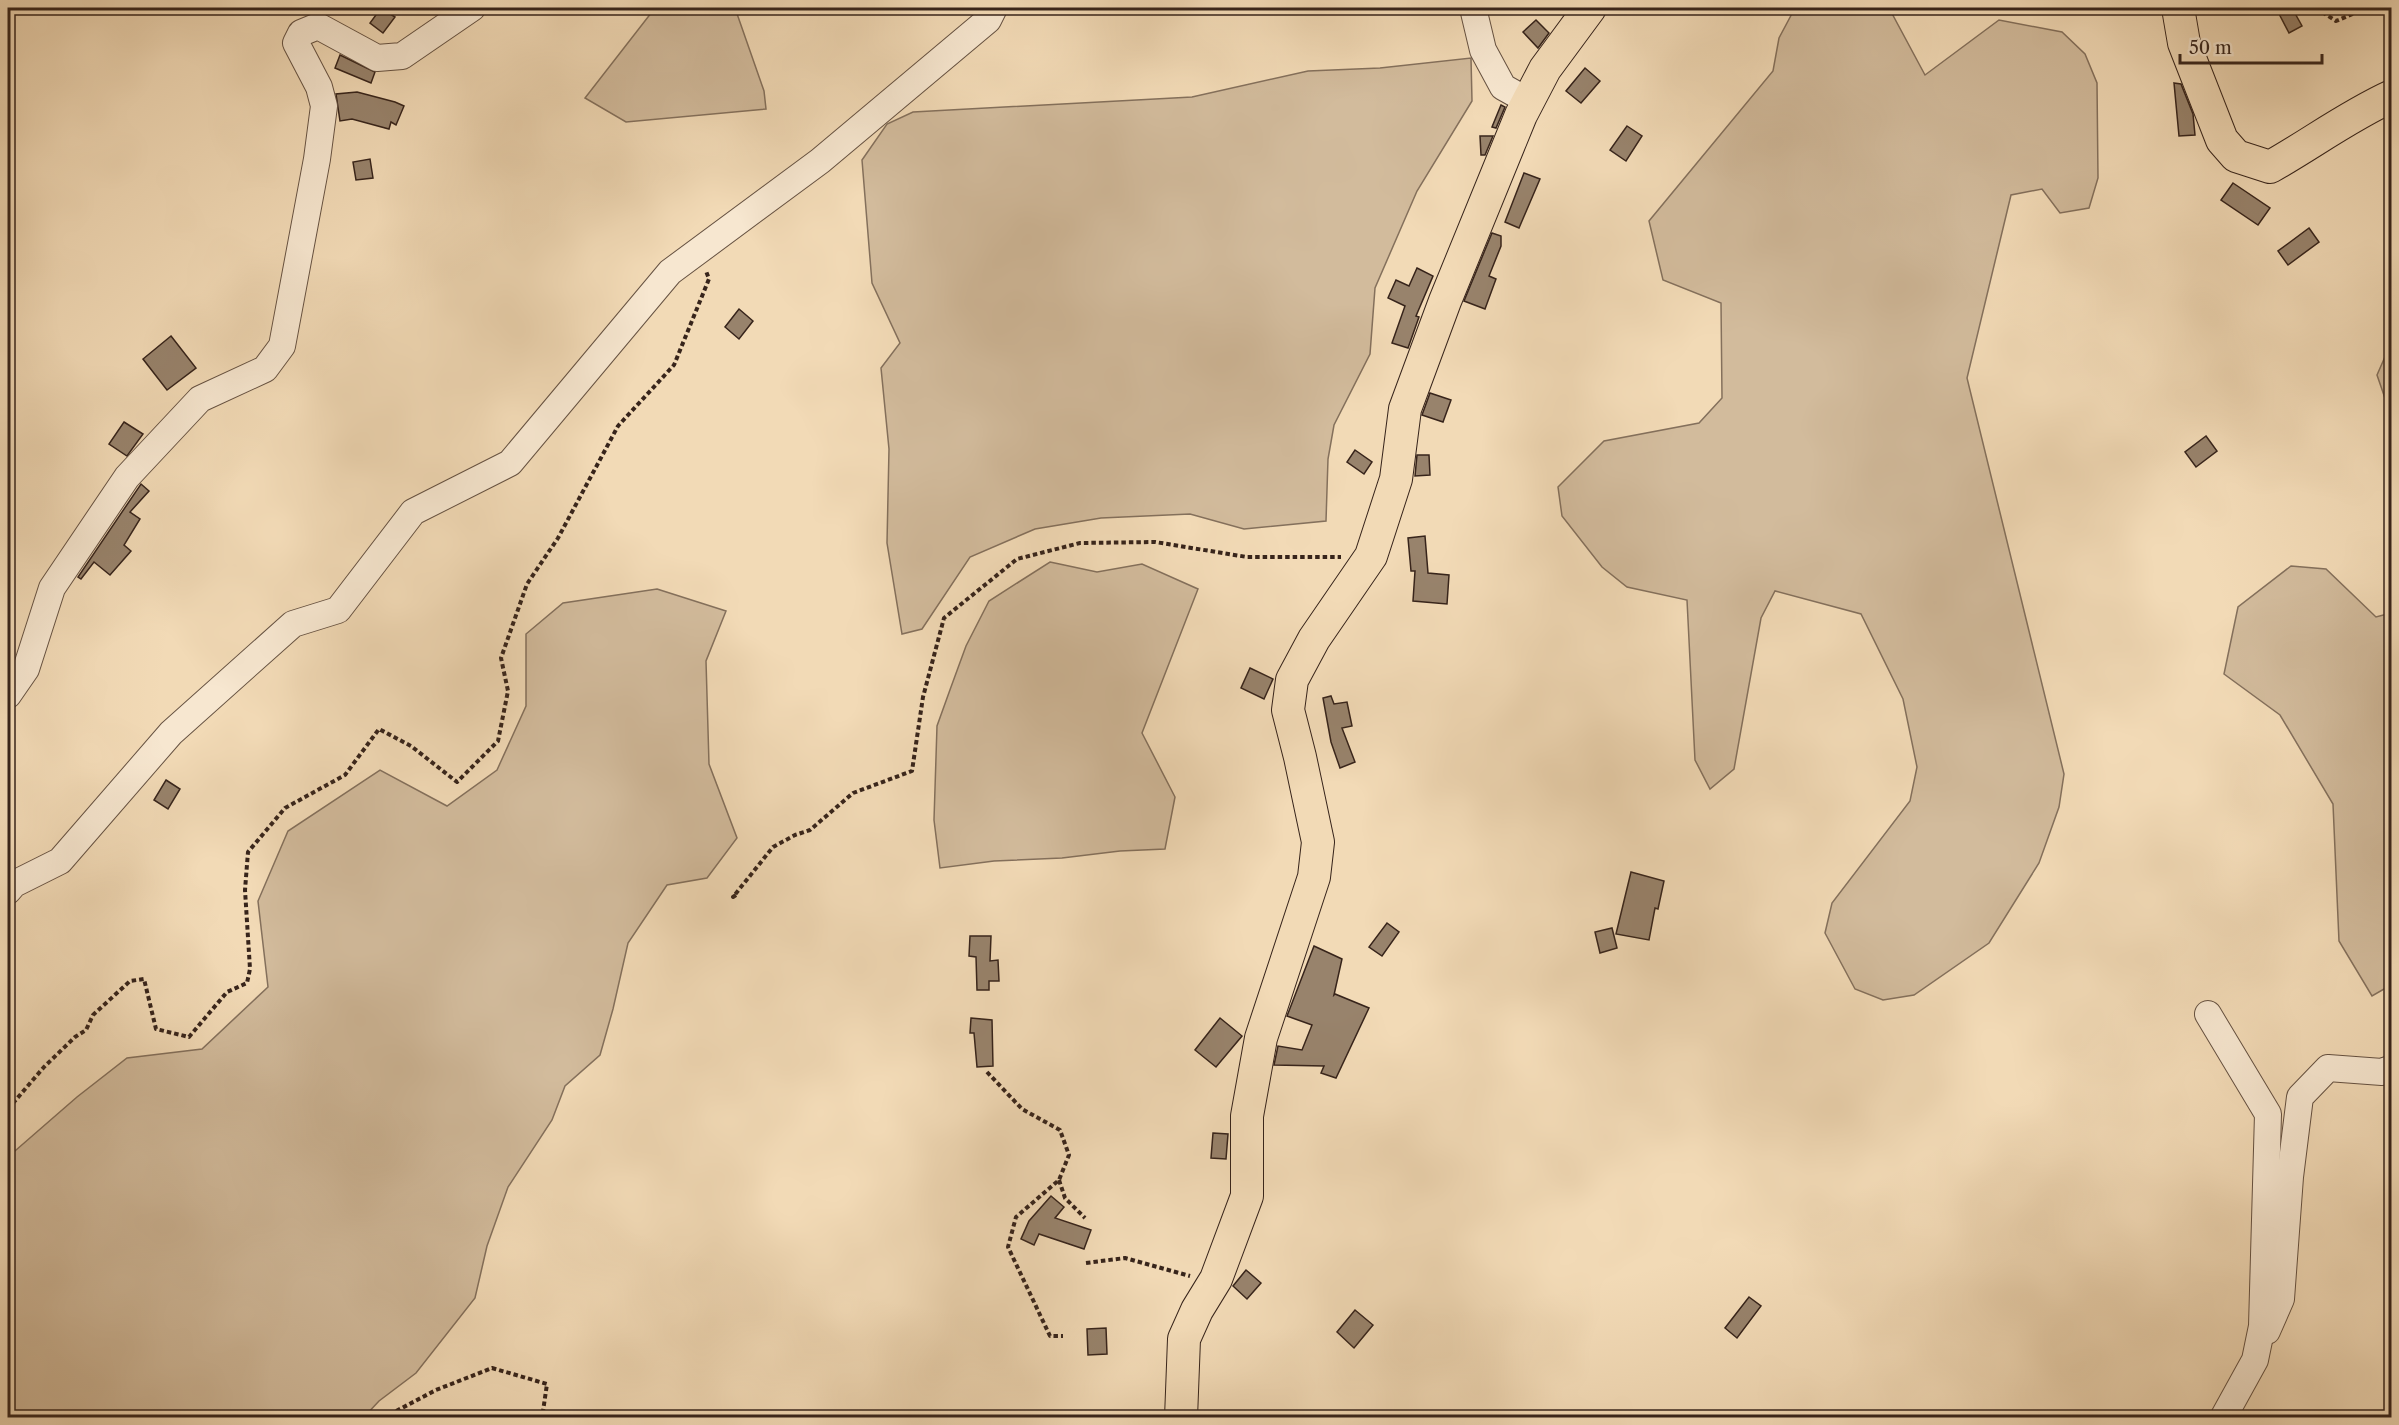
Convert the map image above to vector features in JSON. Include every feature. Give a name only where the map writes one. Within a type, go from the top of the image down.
[{"type":"main road","points":[[1181,1418],[1184,1339],[1197,1310],[1216,1279],[1247,1196],[1247,1116],[1261,1038],[1314,877],[1318,842],[1288,710],[1292,680],[1314,639],[1371,556],[1396,479],[1404,409],[1445,301],[1528,101],[1545,69],[1590,8]]},
{"type":"main road","points":[[2178,8],[2184,43],[2198,83],[2222,140],[2236,156],[2270,167],[2329,129],[2391,96]]},
{"type":"street","points":[[8,695],[26,669],[52,588],[127,477],[200,399],[265,369],[282,346],[317,159],[324,106],[319,87],[296,43],[301,33],[318,26],[377,58],[402,56],[471,8]]},
{"type":"street","points":[[8,891],[14,884],[60,861],[171,733],[293,624],[338,610],[413,512],[510,463],[670,272],[820,161],[988,20],[994,8]]},
{"type":"street","points":[[1473,8],[1484,50],[1503,87],[1528,101]]},
{"type":"street","points":[[2208,1014],[2268,1114],[2262,1326],[2255,1360],[2223,1418]]},
{"type":"street","points":[[2256,1355],[2281,1299],[2290,1178],[2300,1097],[2328,1068],[2382,1072],[2391,1068]]},
{"type":"path","points":[[2316,8],[2336,21],[2367,8]]},
{"type":"path","points":[[8,1109],[44,1067],[75,1037],[86,1030],[93,1015],[130,981],[144,979],[156,1029],[189,1037],[227,992],[247,983],[250,969],[245,890],[248,852],[285,808],[345,775],[379,729],[411,746],[457,782],[498,741],[508,691],[501,657],[527,584],[558,538],[618,426],[674,365],[709,279],[699,250]]},
{"type":"path","points":[[736,895],[733,897],[773,847],[810,830],[853,793],[912,771],[923,697],[945,618],[1017,559],[1080,543],[1155,542],[1247,557],[1371,556]]},
{"type":"path","points":[[987,1072],[1022,1109],[1060,1130],[1069,1155],[1059,1180],[1016,1217],[1008,1247],[1050,1336],[1063,1336]]},
{"type":"path","points":[[1059,1180],[1065,1198],[1085,1218]]},
{"type":"path","points":[[1086,1263],[1125,1258],[1185,1275],[1216,1279]]},
{"type":"path","points":[[383,1418],[436,1390],[492,1368],[547,1384],[542,1418]]},
{"type":"shaded area","points":[[655,8],[735,8],[764,91],[766,109],[626,122],[585,98]]},
{"type":"shaded area","points":[[1795,8],[1889,8],[1925,75],[1999,20],[2062,32],[2085,54],[2097,83],[2098,178],[2089,208],[2060,213],[2042,189],[2011,195],[1967,378],[2064,774],[2059,807],[2039,863],[1989,943],[1914,995],[1883,1000],[1855,989],[1825,933],[1832,903],[1910,801],[1917,767],[1903,699],[1861,614],[1775,591],[1761,618],[1734,769],[1710,789],[1695,760],[1687,600],[1627,587],[1602,567],[1562,516],[1558,487],[1604,441],[1699,423],[1722,398],[1721,303],[1663,280],[1649,221],[1773,71],[1779,38]]},
{"type":"shaded area","points":[[1471,58],[1472,101],[1417,191],[1375,288],[1370,354],[1334,425],[1328,459],[1326,521],[1244,529],[1190,514],[1101,518],[1035,529],[970,557],[922,629],[902,634],[887,543],[889,449],[881,368],[900,343],[872,283],[862,160],[887,124],[913,112],[1192,97],[1308,71],[1380,68]]},
{"type":"shaded area","points":[[2391,343],[2391,409],[2388,407],[2377,375]]},
{"type":"shaded area","points":[[1050,562],[1097,572],[1142,564],[1198,589],[1142,733],[1175,797],[1165,849],[994,861],[940,868],[934,820],[937,726],[951,687],[966,646],[989,601]]},
{"type":"shaded area","points":[[2291,566],[2326,569],[2376,617],[2391,613],[2391,985],[2372,996],[2339,941],[2333,804],[2280,715],[2224,674],[2238,607]]},
{"type":"shaded area","points":[[657,589],[726,611],[706,661],[709,764],[737,838],[707,878],[667,885],[628,943],[600,1055],[565,1086],[552,1120],[508,1187],[487,1246],[475,1298],[416,1373],[379,1401],[364,1417],[8,1417],[8,1157],[77,1097],[127,1058],[202,1049],[268,987],[258,901],[288,831],[380,770],[447,806],[497,770],[526,706],[526,634],[563,603]]},
{"type":"building","points":[[381,8],[395,17],[383,33],[370,23]]},
{"type":"building","points":[[2276,8],[2292,8],[2302,26],[2289,33]]},
{"type":"building","points":[[1536,20],[1549,33],[1538,48],[1523,32]]},
{"type":"building","points":[[340,55],[375,72],[371,83],[335,68]]},
{"type":"building","points":[[1585,68],[1600,81],[1581,103],[1566,91]]},
{"type":"building","points":[[2174,83],[2181,84],[2193,114],[2195,135],[2179,136]]},
{"type":"building","points":[[357,92],[404,106],[396,125],[391,122],[389,129],[352,119],[340,121],[336,94]]},
{"type":"building","points":[[1501,105],[1505,107],[1496,128],[1492,127]]},
{"type":"building","points":[[1627,126],[1642,136],[1626,161],[1610,150]]},
{"type":"building","points":[[1480,136],[1493,136],[1485,155],[1481,155]]},
{"type":"building","points":[[370,159],[373,178],[356,180],[353,162]]},
{"type":"building","points":[[1524,173],[1540,179],[1519,228],[1505,222]]},
{"type":"building","points":[[2233,183],[2270,208],[2258,225],[2221,200]]},
{"type":"building","points":[[2309,228],[2319,242],[2288,265],[2278,251]]},
{"type":"building","points":[[1492,233],[1501,236],[1501,246],[1489,276],[1496,279],[1485,309],[1464,301]]},
{"type":"building","points":[[1417,268],[1433,276],[1416,316],[1419,317],[1408,348],[1392,343],[1405,306],[1388,298],[1396,280],[1409,286]]},
{"type":"building","points":[[739,309],[753,321],[739,339],[725,327]]},
{"type":"building","points":[[171,336],[196,368],[167,390],[143,359]]},
{"type":"building","points":[[1430,393],[1451,400],[1443,422],[1422,415]]},
{"type":"building","points":[[124,422],[143,434],[127,456],[109,444]]},
{"type":"building","points":[[2206,436],[2217,451],[2196,467],[2185,452]]},
{"type":"building","points":[[1355,450],[1372,462],[1364,474],[1347,462]]},
{"type":"building","points":[[1417,455],[1429,455],[1430,475],[1415,476]]},
{"type":"building","points":[[141,484],[149,491],[130,512],[140,519],[124,545],[131,551],[110,575],[94,562],[81,579],[78,577]]},
{"type":"building","points":[[1425,536],[1428,573],[1449,575],[1447,604],[1413,601],[1415,571],[1411,571],[1408,538]]},
{"type":"building","points":[[1250,668],[1273,679],[1264,699],[1241,688]]},
{"type":"building","points":[[1331,696],[1334,704],[1347,702],[1352,726],[1342,728],[1355,762],[1340,768],[1331,742],[1323,698]]},
{"type":"building","points":[[166,780],[180,789],[168,809],[154,800]]},
{"type":"building","points":[[1631,872],[1664,881],[1658,909],[1655,908],[1649,940],[1616,934]]},
{"type":"building","points":[[1387,923],[1399,932],[1382,956],[1369,947]]},
{"type":"building","points":[[1612,928],[1617,948],[1600,953],[1595,932]]},
{"type":"building","points":[[970,936],[991,936],[990,961],[998,960],[999,981],[989,981],[989,990],[977,990],[976,957],[969,956]]},
{"type":"building","points":[[1314,946],[1342,959],[1334,995],[1369,1008],[1336,1078],[1321,1073],[1324,1066],[1274,1065],[1278,1046],[1302,1050],[1312,1025],[1287,1016]]},
{"type":"building","points":[[971,1018],[992,1020],[993,1066],[977,1067],[974,1033],[970,1033]]},
{"type":"building","points":[[1220,1018],[1242,1036],[1216,1067],[1195,1050]]},
{"type":"building","points":[[1213,1133],[1228,1134],[1226,1159],[1211,1158]]},
{"type":"building","points":[[1051,1196],[1064,1207],[1055,1218],[1091,1230],[1084,1249],[1039,1234],[1034,1245],[1021,1239],[1029,1221]]},
{"type":"building","points":[[1246,1270],[1261,1283],[1247,1299],[1233,1286]]},
{"type":"building","points":[[1749,1297],[1761,1306],[1737,1338],[1725,1328]]},
{"type":"building","points":[[1355,1310],[1373,1325],[1354,1348],[1337,1332]]},
{"type":"building","points":[[1106,1328],[1107,1354],[1088,1355],[1087,1329]]}]
